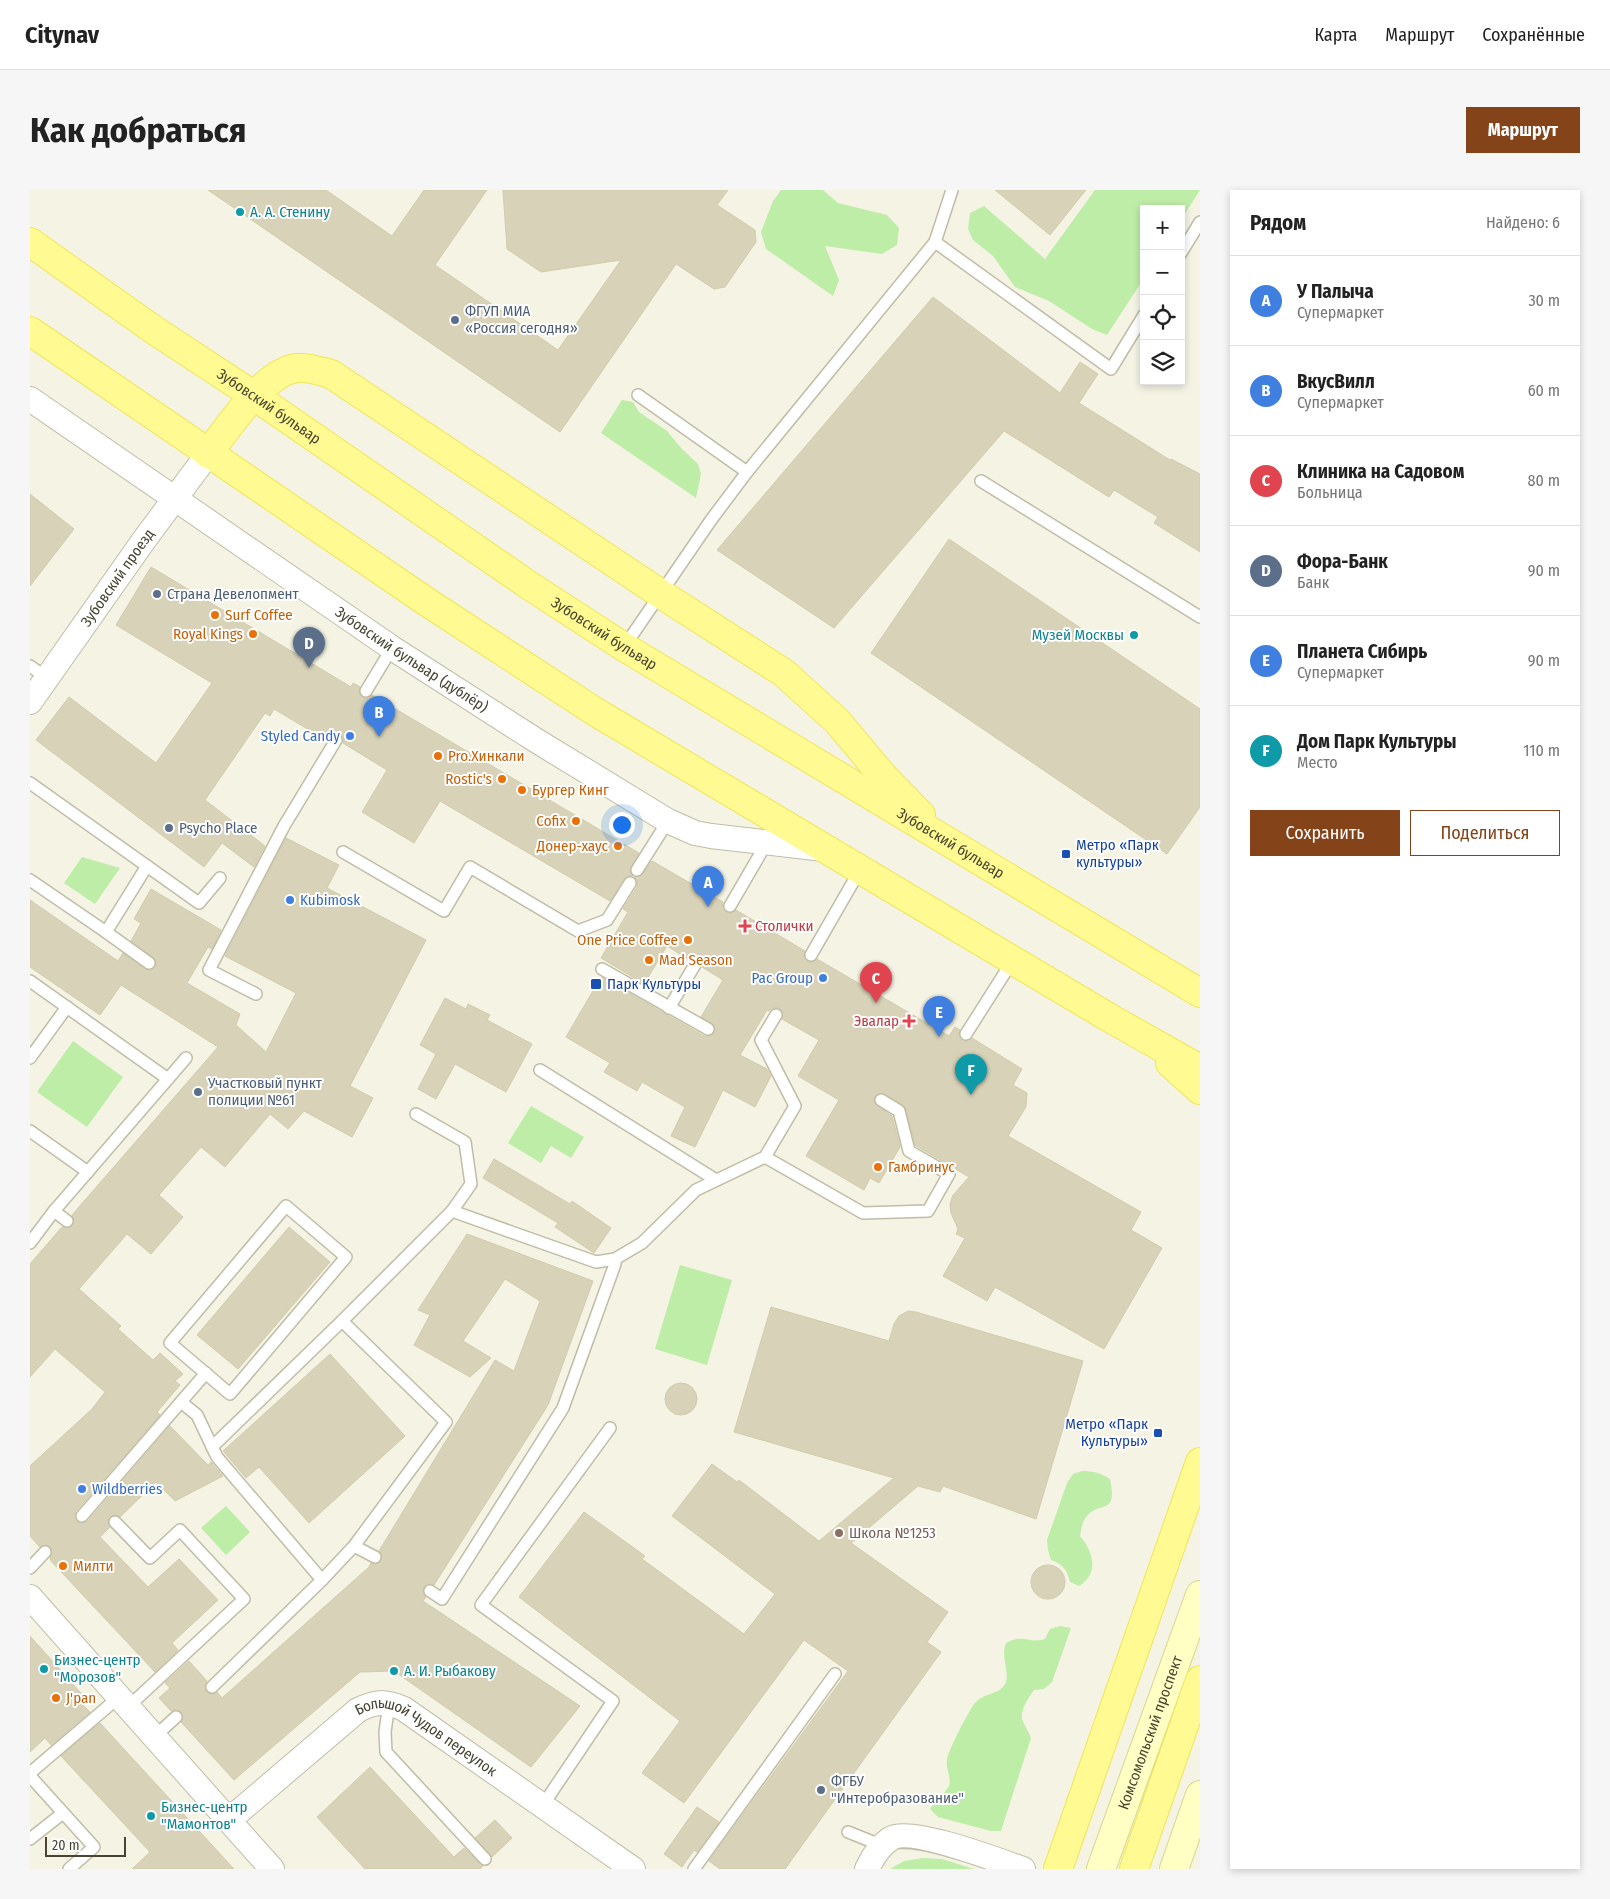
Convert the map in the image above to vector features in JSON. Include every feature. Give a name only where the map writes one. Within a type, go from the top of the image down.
[{"type":"main road","name":"Зубовский бульвар","points":[[30,242],[154,330],[530,586],[624,647],[1040,895],[1200,993]]},
{"type":"main road","points":[[30,331],[427,602],[594,711],[824,849],[1200,1069]]},
{"type":"main road","points":[[208,454],[253,396],[282,373],[296,368],[314,369],[331,374],[660,594],[784,674],[837,721],[883,776],[947,841]]},
{"type":"main road","points":[[1139,1034],[1200,1090]]},
{"type":"main road","points":[[1058,1869],[1200,1462]]},
{"type":"main road","name":"Комсомольский проспект","points":[[1102,1869],[1200,1596]]},
{"type":"main road","name":"Комсомольский проспект","points":[[1134,1869],[1200,1680]]},
{"type":"main road","points":[[1174,1869],[1200,1795]]},
{"type":"street","name":"Зубовский бульвар (дублёр)","points":[[30,399],[392,648],[537,742],[668,821],[695,833],[766,844],[824,849]]},
{"type":"street","name":"Зубовский проезд","points":[[30,702],[38,672],[208,454]]},
{"type":"street","points":[[32,1604],[123,1702],[272,1869]]},
{"type":"street","name":"Большой Чудов переулок","points":[[229,1820],[358,1710],[369,1705],[389,1703],[404,1709],[632,1869]]},
{"type":"street","points":[[867,1869],[873,1856],[891,1838],[900,1836],[925,1838],[1023,1869]]},
{"type":"lane","points":[[624,647],[711,520],[747,472],[935,242],[952,190]]},
{"type":"lane","points":[[1183,250],[1200,222]]},
{"type":"lane","points":[[935,242],[1111,369],[1140,322]]},
{"type":"lane","points":[[638,395],[747,472]]},
{"type":"lane","points":[[981,481],[1200,617]]},
{"type":"lane","points":[[366,691],[392,648]]},
{"type":"lane","points":[[256,994],[210,970],[284,826],[336,740]]},
{"type":"lane","points":[[30,783],[199,903],[220,878]]},
{"type":"lane","points":[[637,870],[668,821]]},
{"type":"lane","points":[[730,906],[766,844]]},
{"type":"lane","points":[[343,852],[444,911],[470,867],[578,931],[607,920],[630,883]]},
{"type":"lane","points":[[106,932],[147,866]]},
{"type":"lane","points":[[811,955],[860,870]]},
{"type":"lane","points":[[30,880],[148,963]]},
{"type":"lane","points":[[966,1034],[1013,960]]},
{"type":"lane","points":[[669,1008],[696,963]]},
{"type":"lane","points":[[602,969],[708,1030]]},
{"type":"lane","points":[[30,981],[168,1079]]},
{"type":"lane","points":[[30,1058],[67,1007]]},
{"type":"lane","points":[[452,1211],[596,1262],[615,1259],[642,1243],[696,1190],[765,1157],[795,1106],[761,1040],[776,1015]]},
{"type":"lane","points":[[30,1243],[54,1211],[186,1058]]},
{"type":"lane","points":[[540,1070],[716,1180]]},
{"type":"lane","points":[[765,1157],[863,1213],[928,1211],[949,1174],[909,1150],[899,1111],[881,1100]]},
{"type":"lane","points":[[212,1447],[452,1211],[471,1184],[465,1142],[416,1114]]},
{"type":"lane","points":[[30,1131],[88,1172]]},
{"type":"lane","points":[[286,1206],[346,1257],[230,1394],[206,1373],[170,1343],[286,1206]]},
{"type":"lane","points":[[54,1211],[67,1221]]},
{"type":"lane","points":[[430,1591],[442,1599],[563,1408],[615,1264],[615,1259]]},
{"type":"lane","points":[[212,1687],[322,1580],[354,1546],[446,1422],[342,1321]]},
{"type":"lane","points":[[82,1516],[206,1373]]},
{"type":"lane","points":[[181,1402],[197,1415],[217,1457],[322,1580]]},
{"type":"lane","points":[[543,1805],[613,1701],[481,1605],[610,1428]]},
{"type":"lane","points":[[69,1869],[94,1847],[30,1774],[123,1702],[244,1599],[180,1530],[150,1558],[115,1522]]},
{"type":"lane","points":[[354,1546],[375,1557]]},
{"type":"lane","points":[[30,1568],[45,1552]]},
{"type":"lane","points":[[694,1869],[835,1674]]},
{"type":"lane","points":[[389,1703],[386,1752],[485,1859]]},
{"type":"lane","points":[[154,1737],[176,1717]]},
{"type":"lane","points":[[30,1840],[63,1813]]},
{"type":"lane","points":[[848,1832],[883,1846]]},
{"type":"green space","points":[[781,190],[823,190],[838,203],[887,215],[899,228],[897,245],[882,254],[825,246],[839,280],[833,296],[766,249],[761,232],[773,201]]},
{"type":"green space","points":[[1095,190],[1200,190],[1185,214],[1185,205],[1140,205],[1140,284],[1107,335],[1092,329],[1049,301],[1015,287],[993,256],[973,240],[968,229],[970,213],[984,206],[1045,259]]},
{"type":"green space","points":[[622,400],[633,402],[639,412],[667,431],[698,464],[701,474],[696,498],[601,433]]},
{"type":"green space","points":[[82,857],[120,868],[95,904],[64,883]]},
{"type":"green space","points":[[73,1041],[123,1077],[87,1127],[37,1092]]},
{"type":"green space","points":[[531,1106],[584,1137],[571,1158],[551,1146],[541,1163],[508,1143]]},
{"type":"green space","points":[[680,1265],[732,1280],[707,1365],[655,1349]]},
{"type":"green space","points":[[1082,1471],[1097,1473],[1110,1479],[1112,1491],[1109,1503],[1091,1512],[1083,1524],[1080,1536],[1089,1549],[1092,1569],[1090,1575],[1079,1586],[1070,1582],[1064,1568],[1059,1563],[1051,1560],[1047,1540],[1067,1483],[1073,1474]]},
{"type":"green space","points":[[226,1506],[250,1532],[226,1555],[201,1528]]},
{"type":"green space","points":[[1060,1626],[1071,1628],[1052,1682],[1044,1689],[1034,1690],[1022,1712],[1022,1719],[1031,1738],[1001,1831],[991,1831],[938,1817],[930,1809],[949,1786],[950,1779],[947,1759],[958,1733],[976,1702],[1002,1688],[1007,1680],[1004,1655],[1006,1643],[1017,1639],[1045,1639],[1050,1629]]},
{"type":"green space","points":[[923,1858],[942,1859],[974,1869],[890,1869],[904,1861]]},
{"type":"building","name":"ФГУП МИА «Россия сегодня»","points":[[208,190],[326,190],[392,236],[424,190],[487,190],[435,265],[558,350],[621,260],[541,272],[507,249],[503,190],[728,190],[717,205],[755,230],[756,242],[725,287],[714,289],[676,264],[560,432]]},
{"type":"building","points":[[995,190],[1086,190],[1050,235]]},
{"type":"building","points":[[933,297],[1060,393],[1080,362],[1098,374],[1079,403],[1170,460],[1200,474],[1200,552],[1154,523],[1158,517],[1114,490],[1109,497],[1004,431],[834,628],[717,550]]},
{"type":"building","points":[[30,494],[74,529],[30,586]]},
{"type":"building","points":[[949,539],[1200,709],[1200,807],[1167,854],[871,653]]},
{"type":"building","points":[[151,567],[351,687],[353,683],[360,687],[359,694],[363,698],[369,698],[372,695],[639,853],[630,869],[633,876],[627,876],[624,879],[610,901],[440,801],[414,843],[362,812],[387,770],[343,743],[343,737],[339,733],[330,736],[324,732],[321,737],[274,709],[270,716],[265,713],[205,800],[265,846],[254,867],[222,843],[204,867],[36,740],[69,697],[156,763],[212,683],[116,625]]},
{"type":"building","points":[[286,838],[339,865],[327,888],[426,940],[350,1086],[373,1098],[352,1137],[304,1111],[288,1129],[270,1114],[225,1167],[201,1147],[159,1195],[183,1217],[151,1254],[127,1234],[79,1289],[121,1326],[118,1329],[153,1360],[160,1353],[183,1374],[175,1381],[180,1385],[157,1412],[160,1415],[76,1511],[77,1521],[81,1523],[88,1521],[170,1426],[208,1465],[211,1462],[223,1476],[175,1501],[156,1482],[120,1517],[114,1515],[109,1517],[108,1523],[110,1527],[100,1537],[148,1587],[179,1559],[218,1600],[172,1643],[178,1650],[155,1672],[51,1561],[52,1550],[50,1547],[46,1545],[40,1547],[30,1536],[30,1466],[92,1409],[105,1392],[55,1349],[30,1377],[30,1264],[62,1227],[73,1226],[72,1215],[218,1047],[121,985],[100,1015],[30,967],[30,900],[118,961],[123,953],[148,970],[155,968],[156,960],[131,941],[141,923],[134,919],[151,889],[221,930],[212,949],[208,947],[187,983],[240,1014],[236,1025],[266,1052],[296,993],[225,956]]},
{"type":"building","points":[[652,861],[723,902],[726,912],[730,913],[736,910],[805,951],[804,958],[808,962],[814,962],[817,959],[949,1036],[955,1027],[960,1030],[959,1037],[962,1041],[969,1041],[972,1038],[1022,1069],[1013,1085],[1027,1093],[1026,1107],[1008,1136],[1141,1212],[1131,1230],[1162,1248],[1104,1349],[995,1287],[987,1301],[943,1276],[965,1238],[956,1234],[958,1229],[951,1213],[950,1204],[953,1195],[969,1177],[915,1145],[906,1109],[903,1105],[882,1093],[874,1097],[875,1104],[892,1116],[900,1147],[879,1183],[870,1178],[864,1190],[806,1156],[839,1100],[798,1076],[819,1040],[782,1019],[783,1012],[779,1008],[767,1010],[740,1055],[767,1069],[771,1076],[755,1107],[723,1090],[695,1147],[671,1136],[685,1107],[642,1082],[637,1091],[604,1072],[610,1063],[566,1037],[601,977],[704,1036],[711,1036],[715,1032],[714,1025],[701,1017],[723,980],[702,967],[703,963],[700,957],[696,956],[689,960],[667,946],[644,984],[601,958],[628,912],[623,909],[637,887],[637,880],[634,877],[641,876]]},
{"type":"building","points":[[445,998],[466,1009],[468,1004],[490,1015],[487,1020],[532,1044],[506,1092],[455,1064],[436,1099],[418,1089],[436,1054],[420,1045]]},
{"type":"building","points":[[494,1159],[570,1204],[572,1201],[611,1228],[594,1253],[555,1227],[558,1223],[483,1178]]},
{"type":"building","points":[[289,1227],[330,1262],[238,1369],[197,1335]]},
{"type":"building","points":[[467,1234],[593,1281],[548,1405],[434,1585],[427,1584],[424,1587],[423,1594],[426,1597],[423,1601],[580,1706],[531,1767],[394,1671],[360,1672],[234,1780],[181,1722],[183,1716],[181,1712],[171,1711],[159,1698],[170,1688],[165,1683],[189,1661],[207,1681],[205,1685],[206,1692],[210,1694],[217,1692],[222,1698],[369,1567],[371,1563],[379,1563],[382,1556],[379,1551],[495,1360],[514,1371],[540,1301],[505,1279],[463,1341],[491,1358],[470,1377],[414,1345],[430,1315],[418,1310]]},
{"type":"building","points":[[771,1307],[889,1341],[894,1324],[899,1316],[908,1311],[916,1312],[1083,1361],[1036,1519],[943,1486],[940,1492],[918,1486],[851,1543],[948,1612],[927,1642],[941,1652],[785,1869],[720,1869],[709,1861],[848,1671],[804,1640],[684,1803],[642,1773],[680,1721],[519,1597],[584,1512],[645,1556],[642,1559],[744,1634],[775,1594],[672,1516],[712,1464],[737,1482],[739,1480],[819,1541],[894,1478],[734,1432]]},
{"type":"building","points":[[330,1354],[405,1436],[309,1523],[259,1467],[246,1478],[223,1451]]},
{"type":"building","points":[[681,1383],[687,1384],[692,1388],[696,1393],[696,1405],[692,1410],[687,1414],[681,1415],[675,1414],[670,1410],[666,1405],[665,1399],[666,1393],[670,1388],[675,1384]]},
{"type":"building","points":[[1048,1565],[1060,1570],[1065,1582],[1060,1594],[1048,1599],[1036,1594],[1031,1582],[1036,1570]]},
{"type":"building","name":"Бизнес-центр \"Морозов\"","points":[[30,1636],[88,1701],[83,1705],[90,1712],[51,1745],[45,1738],[30,1752]]},
{"type":"building","name":"Бизнес-центр \"Мамонтов\"","points":[[100,1723],[234,1869],[132,1869],[150,1852],[61,1756]]},
{"type":"building","points":[[370,1767],[454,1857],[464,1848],[483,1866],[480,1869],[365,1869],[317,1817]]},
{"type":"building","points":[[697,1807],[719,1822],[697,1852],[694,1850],[682,1867],[664,1854]]},
{"type":"building","points":[[495,1820],[512,1838],[492,1857],[475,1838]]},
{"type":"place","name":"А. А. Стенину","points":[[240,212]]},
{"type":"place","name":"ФГУП МИА «Россия сегодня»","points":[[455,320]]},
{"type":"place","name":"Страна Девелопмент","points":[[157,594]]},
{"type":"place","name":"Surf Coffee","points":[[215,615]]},
{"type":"place","name":"Royal Kings","points":[[253,634]]},
{"type":"place","name":"Музей Москвы","points":[[1134,635]]},
{"type":"place","name":"Фора-Банк","points":[[309,668]]},
{"type":"place","name":"Styled Candy","points":[[350,736]]},
{"type":"place","name":"ВкусВилл","points":[[379,737]]},
{"type":"place","name":"Pro.Хинкали","points":[[438,756]]},
{"type":"place","name":"Rostic's","points":[[502,779]]},
{"type":"place","name":"Бургер Кинг","points":[[522,790]]},
{"type":"place","name":"Cofix","points":[[576,821]]},
{"type":"place","name":"Psycho Place","points":[[169,828]]},
{"type":"place","name":"Донер-хаус","points":[[618,846]]},
{"type":"place","name":"Метро «Парк культуры»","points":[[1066,854]]},
{"type":"place","name":"Kubimosk","points":[[290,900]]},
{"type":"place","name":"У Палыча","points":[[708,907]]},
{"type":"place","name":"Столички","points":[[745,926]]},
{"type":"place","name":"One Price Coffee","points":[[688,940]]},
{"type":"place","name":"Mad Season","points":[[649,960]]},
{"type":"place","name":"Pac Group","points":[[823,978]]},
{"type":"place","name":"Парк Культуры","points":[[596,984]]},
{"type":"place","name":"Клиника на Садовом","points":[[876,1003]]},
{"type":"place","name":"Эвалар","points":[[909,1021]]},
{"type":"place","name":"Планета Сибирь","points":[[939,1037]]},
{"type":"place","name":"Участковый пункт полиции №61","points":[[198,1092]]},
{"type":"place","name":"Дом Парк Культуры","points":[[971,1095]]},
{"type":"place","name":"Гамбринус","points":[[878,1167]]},
{"type":"place","name":"Метро «Парк Культуры»","points":[[1158,1433]]},
{"type":"place","name":"Wildberries","points":[[82,1489]]},
{"type":"place","name":"Школа №1253","points":[[839,1533]]},
{"type":"place","name":"Милти","points":[[63,1566]]},
{"type":"place","name":"Бизнес-центр \"Морозов\"","points":[[44,1669]]},
{"type":"place","name":"А. И. Рыбакову","points":[[394,1671]]},
{"type":"place","name":"J'pan","points":[[56,1698]]},
{"type":"place","name":"ФГБУ \"Интеробразование\"","points":[[821,1790]]},
{"type":"place","name":"Бизнес-центр \"Мамонтов\"","points":[[151,1816]]}]
